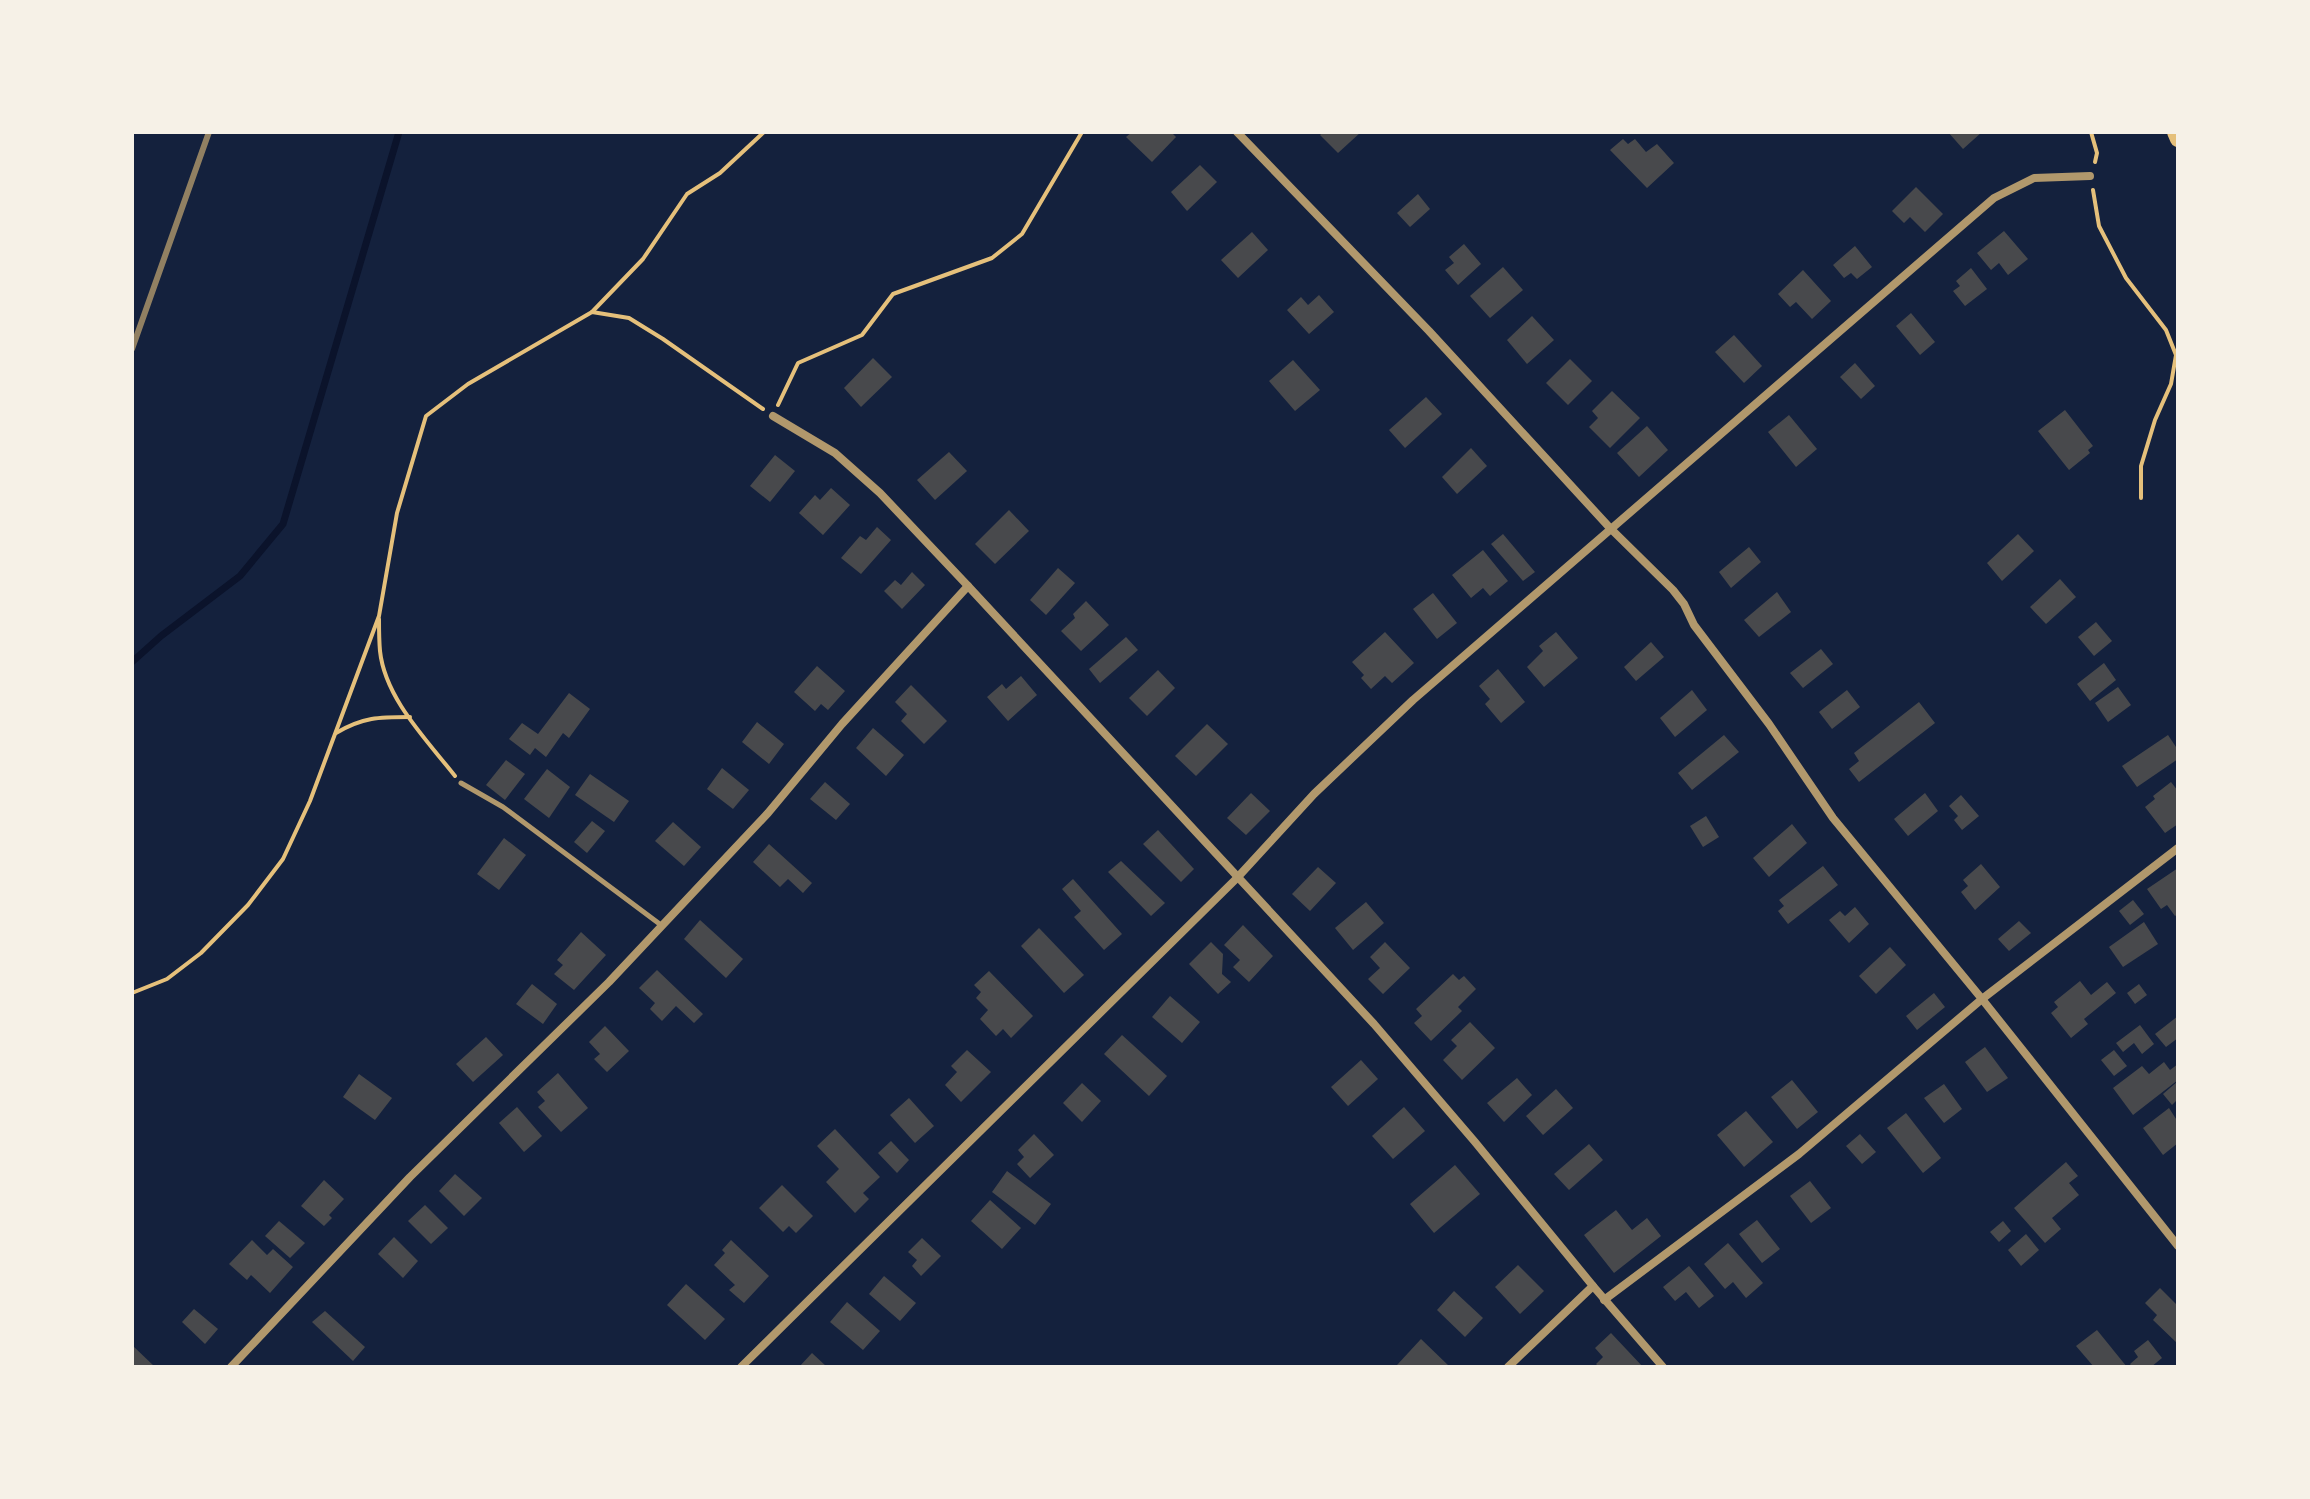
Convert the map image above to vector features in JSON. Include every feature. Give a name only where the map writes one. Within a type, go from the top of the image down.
[{"type":"highway","points":[[2175,132],[2178,139]]},
{"type":"street","points":[[1237,132],[1440,342],[1610,528],[1678,597],[1694,625],[1769,724],[1833,818],[1982,999],[2178,1246]]},
{"type":"street","points":[[741,1367],[1237,878],[1314,794],[1413,700],[1994,198],[2034,178],[2090,176]]},
{"type":"street","points":[[773,416],[835,453],[880,493],[968,586],[1374,1024],[1663,1367]]},
{"type":"street","points":[[231,1367],[410,1177],[609,982],[768,813],[842,724],[968,586]]},
{"type":"street","points":[[1604,1300],[1799,1154],[1982,999],[2178,848]]},
{"type":"street","points":[[1508,1367],[1593,1286]]},
{"type":"lane","points":[[461,783],[503,807],[661,925]]},
{"type":"path","points":[[132,993],[167,979],[201,953],[248,905],[283,859],[310,801],[379,616],[397,513],[426,416],[468,384],[592,312],[643,259],[687,194],[720,173],[764,132]]},
{"type":"path","points":[[592,312],[629,318],[773,416],[798,363],[862,335],[893,294],[992,258],[1022,234],[1082,132]]},
{"type":"path","points":[[2091,132],[2097,153],[2090,176],[2099,226],[2126,278],[2166,330],[2176,355],[2171,384],[2155,420],[2141,466],[2141,498]]},
{"type":"path","points":[[379,616],[380,653],[391,688],[461,783]]},
{"type":"path","points":[[334,734],[354,722],[377,717],[410,717]]},
{"type":"building","points":[[1132,132],[1171,132],[1176,137],[1152,162],[1126,137]]},
{"type":"building","points":[[1323,132],[1361,132],[1338,153],[1320,135]]},
{"type":"building","points":[[1948,132],[1982,132],[1963,149]]},
{"type":"building","points":[[1623,139],[1628,144],[1635,139],[1646,152],[1657,144],[1674,163],[1647,188],[1610,150]]},
{"type":"building","points":[[1200,165],[1217,182],[1187,211],[1171,192]]},
{"type":"building","points":[[1916,187],[1943,214],[1925,232],[1910,217],[1904,223],[1892,211]]},
{"type":"building","points":[[1418,194],[1430,209],[1410,227],[1397,213]]},
{"type":"building","points":[[2004,231],[2028,259],[2008,275],[1999,263],[1991,270],[1977,253]]},
{"type":"building","points":[[1252,232],[1268,250],[1238,278],[1221,260]]},
{"type":"building","points":[[1464,244],[1481,264],[1458,285],[1445,270],[1454,263],[1449,257]]},
{"type":"building","points":[[1855,246],[1872,267],[1857,279],[1851,273],[1844,278],[1833,265]]},
{"type":"building","points":[[1503,267],[1523,290],[1490,318],[1470,296]]},
{"type":"building","points":[[1971,268],[1987,289],[1965,306],[1953,291],[1960,286],[1956,281]]},
{"type":"building","points":[[1803,270],[1831,301],[1812,319],[1796,302],[1790,307],[1778,294]]},
{"type":"building","points":[[1319,295],[1334,312],[1309,334],[1287,310],[1301,297],[1308,305]]},
{"type":"building","points":[[1911,313],[1935,342],[1920,355],[1896,326]]},
{"type":"building","points":[[1532,316],[1554,340],[1527,364],[1507,340]]},
{"type":"building","points":[[1734,335],[1762,366],[1744,383],[1715,352]]},
{"type":"building","points":[[873,358],[892,377],[861,407],[844,388]]},
{"type":"building","points":[[1570,359],[1592,381],[1568,405],[1546,383]]},
{"type":"building","points":[[1293,360],[1320,390],[1295,411],[1269,381]]},
{"type":"building","points":[[1855,363],[1875,386],[1861,399],[1840,377]]},
{"type":"building","points":[[1612,391],[1640,418],[1610,448],[1589,427],[1598,418],[1592,411]]},
{"type":"building","points":[[1426,397],[1442,414],[1405,448],[1389,430]]},
{"type":"building","points":[[2065,410],[2093,446],[2088,450],[2090,453],[2069,470],[2038,431]]},
{"type":"building","points":[[1789,415],[1817,449],[1796,467],[1768,432]]},
{"type":"building","points":[[1647,426],[1668,450],[1639,477],[1617,453]]},
{"type":"building","points":[[1471,448],[1487,466],[1457,494],[1442,477]]},
{"type":"building","points":[[949,452],[967,471],[935,500],[917,480]]},
{"type":"building","points":[[775,455],[795,471],[770,502],[750,486]]},
{"type":"building","points":[[831,488],[850,505],[823,535],[799,513],[815,495],[820,500]]},
{"type":"building","points":[[1009,510],[1029,531],[995,564],[975,544]]},
{"type":"building","points":[[877,527],[891,540],[861,574],[841,558],[860,536],[866,540]]},
{"type":"building","points":[[1503,534],[1535,572],[1523,581],[1491,544]]},
{"type":"building","points":[[2018,534],[2034,551],[2002,581],[1987,563]]},
{"type":"building","points":[[1749,547],[1761,562],[1731,588],[1719,572]]},
{"type":"building","points":[[1483,550],[1508,581],[1490,596],[1483,588],[1471,598],[1452,575]]},
{"type":"building","points":[[1058,568],[1075,583],[1046,615],[1030,600]]},
{"type":"building","points":[[912,572],[925,585],[902,609],[884,591],[895,580],[901,585]]},
{"type":"building","points":[[2060,579],[2076,597],[2046,624],[2030,607]]},
{"type":"building","points":[[1777,592],[1791,612],[1759,637],[1744,620]]},
{"type":"building","points":[[1433,593],[1457,623],[1437,639],[1413,609]]},
{"type":"building","points":[[1086,601],[1109,625],[1081,651],[1061,631],[1075,618],[1073,614]]},
{"type":"building","points":[[2096,622],[2112,641],[2094,656],[2078,637]]},
{"type":"building","points":[[1385,632],[1414,663],[1392,683],[1385,676],[1371,689],[1352,662]]},
{"type":"building","points":[[1556,632],[1578,658],[1544,687],[1527,667],[1543,651],[1539,646]]},
{"type":"building","points":[[1126,637],[1138,650],[1100,683],[1089,669]]},
{"type":"building","points":[[1651,642],[1664,657],[1636,681],[1624,667]]},
{"type":"building","points":[[1821,649],[1833,664],[1803,688],[1790,673]]},
{"type":"building","points":[[2104,663],[2116,680],[2090,701],[2077,684]]},
{"type":"building","points":[[817,666],[845,691],[828,710],[821,704],[815,711],[794,692]]},
{"type":"building","points":[[1498,669],[1525,702],[1501,723],[1485,704],[1490,699],[1479,686]]},
{"type":"building","points":[[1158,670],[1175,688],[1147,716],[1129,698]]},
{"type":"building","points":[[1021,676],[1037,695],[1008,721],[987,697],[1002,684],[1006,689]]},
{"type":"building","points":[[911,685],[947,721],[924,744],[901,721],[907,714],[895,702]]},
{"type":"building","points":[[2118,687],[2131,705],[2108,722],[2095,703]]},
{"type":"building","points":[[1692,690],[1707,710],[1675,737],[1660,718]]},
{"type":"building","points":[[1847,690],[1860,707],[1832,729],[1819,712]]},
{"type":"building","points":[[569,693],[590,709],[569,738],[563,733],[546,757],[535,748],[530,755],[509,739],[522,723],[538,734]]},
{"type":"building","points":[[1919,702],[1935,723],[1859,782],[1849,769],[1859,761],[1854,753]]},
{"type":"building","points":[[757,722],[784,744],[769,764],[742,742]]},
{"type":"building","points":[[1207,724],[1228,744],[1196,776],[1175,756]]},
{"type":"building","points":[[873,728],[904,755],[886,776],[856,748]]},
{"type":"building","points":[[1724,735],[1739,752],[1692,790],[1678,773]]},
{"type":"building","points":[[2168,735],[2178,750],[2178,759],[2137,787],[2122,766]]},
{"type":"building","points":[[506,760],[525,774],[505,800],[486,785]]},
{"type":"building","points":[[722,768],[749,790],[733,809],[707,789]]},
{"type":"building","points":[[547,769],[570,787],[549,818],[524,799]]},
{"type":"building","points":[[590,774],[629,801],[614,822],[575,795]]},
{"type":"building","points":[[825,782],[850,804],[836,820],[810,799]]},
{"type":"building","points":[[2171,782],[2178,791],[2178,824],[2165,833],[2145,807]]},
{"type":"building","points":[[1251,793],[1270,811],[1246,835],[1227,818]]},
{"type":"building","points":[[1925,793],[1938,811],[1908,836],[1894,819]]},
{"type":"building","points":[[1961,795],[1979,816],[1962,830],[1954,820],[1958,816],[1949,806]]},
{"type":"building","points":[[1706,816],[1719,837],[1703,847],[1690,826]]},
{"type":"building","points":[[592,821],[605,831],[587,853],[574,842]]},
{"type":"building","points":[[673,822],[701,847],[684,866],[655,841]]},
{"type":"building","points":[[1792,824],[1807,843],[1769,877],[1753,858]]},
{"type":"building","points":[[1158,830],[1194,869],[1181,882],[1143,844]]},
{"type":"building","points":[[504,838],[526,855],[499,890],[477,874]]},
{"type":"building","points":[[769,844],[812,883],[803,893],[788,879],[780,887],[753,862]]},
{"type":"building","points":[[1121,861],[1165,903],[1151,916],[1108,872]]},
{"type":"building","points":[[1981,864],[2000,887],[1975,910],[1961,892],[1968,886],[1963,880]]},
{"type":"building","points":[[1823,866],[1838,885],[1788,924],[1778,911],[1784,906],[1779,900]]},
{"type":"building","points":[[1318,867],[1336,883],[1310,911],[1292,894]]},
{"type":"building","points":[[2178,868],[2178,914],[2175,916],[2167,905],[2161,909],[2147,889]]},
{"type":"building","points":[[1073,879],[1122,934],[1104,950],[1074,917],[1081,911],[1062,889]]},
{"type":"building","points":[[2133,900],[2144,914],[2130,925],[2119,911]]},
{"type":"building","points":[[1366,902],[1384,923],[1353,950],[1335,928]]},
{"type":"building","points":[[1855,907],[1869,924],[1849,943],[1829,920],[1840,911],[1845,916]]},
{"type":"building","points":[[700,920],[743,959],[726,978],[684,939]]},
{"type":"building","points":[[2019,921],[2031,933],[2009,951],[1998,939]]},
{"type":"building","points":[[2144,922],[2158,944],[2123,967],[2109,947]]},
{"type":"building","points":[[1243,925],[1273,956],[1249,982],[1233,967],[1240,960],[1224,945]]},
{"type":"building","points":[[1039,928],[1084,975],[1064,993],[1021,946]]},
{"type":"building","points":[[581,932],[606,955],[574,990],[554,974],[563,965],[557,960]]},
{"type":"building","points":[[1211,942],[1223,954],[1222,974],[1231,982],[1218,994],[1189,964]]},
{"type":"building","points":[[1385,942],[1410,968],[1383,994],[1368,979],[1380,968],[1370,957]]},
{"type":"building","points":[[1890,947],[1906,965],[1876,994],[1859,976]]},
{"type":"building","points":[[657,970],[703,1014],[694,1023],[676,1006],[662,1021],[650,1009],[655,1003],[639,988]]},
{"type":"building","points":[[989,971],[1033,1016],[1011,1038],[1003,1029],[996,1036],[980,1019],[988,1010],[976,998],[981,992],[974,985]]},
{"type":"building","points":[[1453,974],[1459,980],[1464,976],[1476,989],[1458,1007],[1462,1011],[1431,1041],[1414,1023],[1422,1016],[1416,1009]]},
{"type":"building","points":[[2080,981],[2091,995],[2107,982],[2116,993],[2084,1019],[2088,1024],[2071,1038],[2051,1013],[2058,1007],[2054,1002]]},
{"type":"building","points":[[532,984],[557,1004],[543,1024],[516,1004]]},
{"type":"building","points":[[2139,984],[2147,995],[2135,1004],[2127,993]]},
{"type":"building","points":[[1934,993],[1945,1007],[1917,1030],[1906,1016]]},
{"type":"building","points":[[1170,996],[1200,1022],[1182,1043],[1152,1017]]},
{"type":"building","points":[[2178,1016],[2178,1038],[2166,1047],[2155,1034]]},
{"type":"building","points":[[1470,1022],[1495,1048],[1462,1080],[1443,1060],[1457,1046],[1451,1040]]},
{"type":"building","points":[[2140,1025],[2154,1044],[2142,1054],[2134,1043],[2123,1052],[2116,1043]]},
{"type":"building","points":[[605,1026],[629,1051],[607,1072],[594,1059],[600,1054],[589,1042]]},
{"type":"building","points":[[1122,1035],[1167,1076],[1149,1096],[1104,1054]]},
{"type":"building","points":[[486,1037],[503,1055],[473,1082],[456,1064]]},
{"type":"building","points":[[1985,1047],[2008,1078],[1987,1092],[1965,1062]]},
{"type":"building","points":[[967,1050],[991,1072],[961,1102],[945,1085],[957,1072],[951,1066]]},
{"type":"building","points":[[2114,1050],[2127,1066],[2114,1076],[2101,1060]]},
{"type":"building","points":[[1361,1060],[1378,1079],[1348,1106],[1331,1087]]},
{"type":"building","points":[[2164,1062],[2170,1070],[2178,1064],[2178,1080],[2133,1115],[2113,1088],[2142,1066],[2149,1074]]},
{"type":"building","points":[[558,1073],[588,1108],[561,1132],[538,1107],[545,1101],[537,1092]]},
{"type":"building","points":[[359,1074],[392,1098],[375,1120],[343,1097]]},
{"type":"building","points":[[1517,1078],[1532,1095],[1504,1122],[1487,1103]]},
{"type":"building","points":[[1792,1080],[1818,1112],[1797,1129],[1771,1097]]},
{"type":"building","points":[[2178,1081],[2178,1099],[2172,1105],[2163,1094]]},
{"type":"building","points":[[1082,1083],[1101,1101],[1082,1122],[1063,1103]]},
{"type":"building","points":[[1944,1084],[1962,1109],[1944,1123],[1924,1098]]},
{"type":"building","points":[[1556,1089],[1573,1108],[1543,1135],[1526,1116]]},
{"type":"building","points":[[909,1098],[934,1126],[915,1143],[890,1115]]},
{"type":"building","points":[[517,1107],[542,1136],[524,1152],[499,1123]]},
{"type":"building","points":[[1404,1107],[1425,1131],[1393,1159],[1372,1136]]},
{"type":"building","points":[[2169,1108],[2178,1122],[2178,1143],[2163,1155],[2143,1128]]},
{"type":"building","points":[[1746,1111],[1773,1142],[1744,1167],[1717,1135]]},
{"type":"building","points":[[1906,1113],[1941,1158],[1923,1173],[1887,1128]]},
{"type":"building","points":[[835,1129],[880,1177],[863,1193],[869,1199],[855,1213],[826,1182],[839,1169],[817,1146]]},
{"type":"building","points":[[1034,1134],[1054,1155],[1030,1178],[1017,1164],[1024,1157],[1018,1150]]},
{"type":"building","points":[[1860,1134],[1876,1152],[1862,1164],[1846,1146]]},
{"type":"building","points":[[891,1141],[909,1160],[897,1173],[878,1153]]},
{"type":"building","points":[[1589,1144],[1603,1160],[1569,1190],[1554,1174]]},
{"type":"building","points":[[2066,1162],[2078,1176],[2069,1183],[2079,1195],[2052,1218],[2061,1229],[2045,1243],[2014,1208]]},
{"type":"building","points":[[1455,1165],[1480,1194],[1434,1233],[1410,1204]]},
{"type":"building","points":[[1007,1171],[1051,1204],[1035,1225],[992,1192]]},
{"type":"building","points":[[455,1174],[482,1198],[464,1216],[439,1191]]},
{"type":"building","points":[[324,1180],[344,1199],[329,1215],[332,1218],[324,1226],[301,1206]]},
{"type":"building","points":[[1810,1181],[1831,1208],[1811,1223],[1790,1196]]},
{"type":"building","points":[[782,1185],[813,1216],[796,1233],[789,1226],[783,1232],[759,1208]]},
{"type":"building","points":[[990,1200],[1021,1228],[1002,1249],[971,1221]]},
{"type":"building","points":[[425,1205],[448,1228],[431,1244],[408,1221]]},
{"type":"building","points":[[1616,1210],[1632,1230],[1647,1218],[1661,1236],[1614,1273],[1584,1235]]},
{"type":"building","points":[[1757,1220],[1780,1249],[1762,1263],[1739,1234]]},
{"type":"building","points":[[279,1221],[305,1243],[290,1258],[265,1236]]},
{"type":"building","points":[[2003,1221],[2011,1231],[1999,1242],[1990,1232]]},
{"type":"building","points":[[2026,1234],[2039,1250],[2021,1266],[2008,1250]]},
{"type":"building","points":[[394,1237],[418,1261],[403,1278],[378,1254]]},
{"type":"building","points":[[922,1238],[941,1256],[921,1276],[912,1266],[917,1260],[908,1252]]},
{"type":"building","points":[[252,1240],[267,1255],[273,1249],[293,1267],[270,1293],[251,1275],[247,1280],[229,1264]]},
{"type":"building","points":[[731,1240],[769,1276],[744,1303],[729,1290],[735,1285],[714,1265]]},
{"type":"building","points":[[1728,1243],[1763,1283],[1746,1298],[1733,1282],[1725,1289],[1704,1264]]},
{"type":"building","points":[[1518,1265],[1544,1291],[1520,1314],[1495,1287]]},
{"type":"building","points":[[1689,1266],[1714,1296],[1699,1308],[1686,1292],[1675,1301],[1663,1287]]},
{"type":"building","points":[[884,1276],[916,1303],[900,1321],[869,1294]]},
{"type":"building","points":[[686,1284],[725,1319],[705,1340],[667,1305]]},
{"type":"building","points":[[2160,1288],[2178,1306],[2178,1344],[2153,1320],[2157,1315],[2145,1303]]},
{"type":"building","points":[[1454,1291],[1483,1318],[1465,1337],[1437,1310]]},
{"type":"building","points":[[847,1302],[880,1331],[863,1350],[830,1322]]},
{"type":"building","points":[[194,1309],[218,1329],[205,1344],[182,1322]]},
{"type":"building","points":[[325,1311],[365,1347],[353,1361],[312,1322]]},
{"type":"building","points":[[2097,1330],[2127,1367],[2094,1367],[2076,1346]]},
{"type":"building","points":[[1611,1333],[1643,1367],[1599,1367],[1596,1364],[1603,1357],[1595,1348]]},
{"type":"building","points":[[1421,1339],[1450,1367],[1399,1367],[1397,1365]]},
{"type":"building","points":[[2148,1340],[2162,1358],[2151,1367],[2132,1367],[2130,1364],[2138,1357],[2134,1351]]},
{"type":"building","points":[[132,1345],[155,1367],[132,1367]]},
{"type":"building","points":[[812,1353],[827,1367],[799,1367]]},
{"type":"waterway","points":[[132,662],[240,576],[283,524],[399,132]]},
{"type":"railway","points":[[132,349],[209,132]]}]
